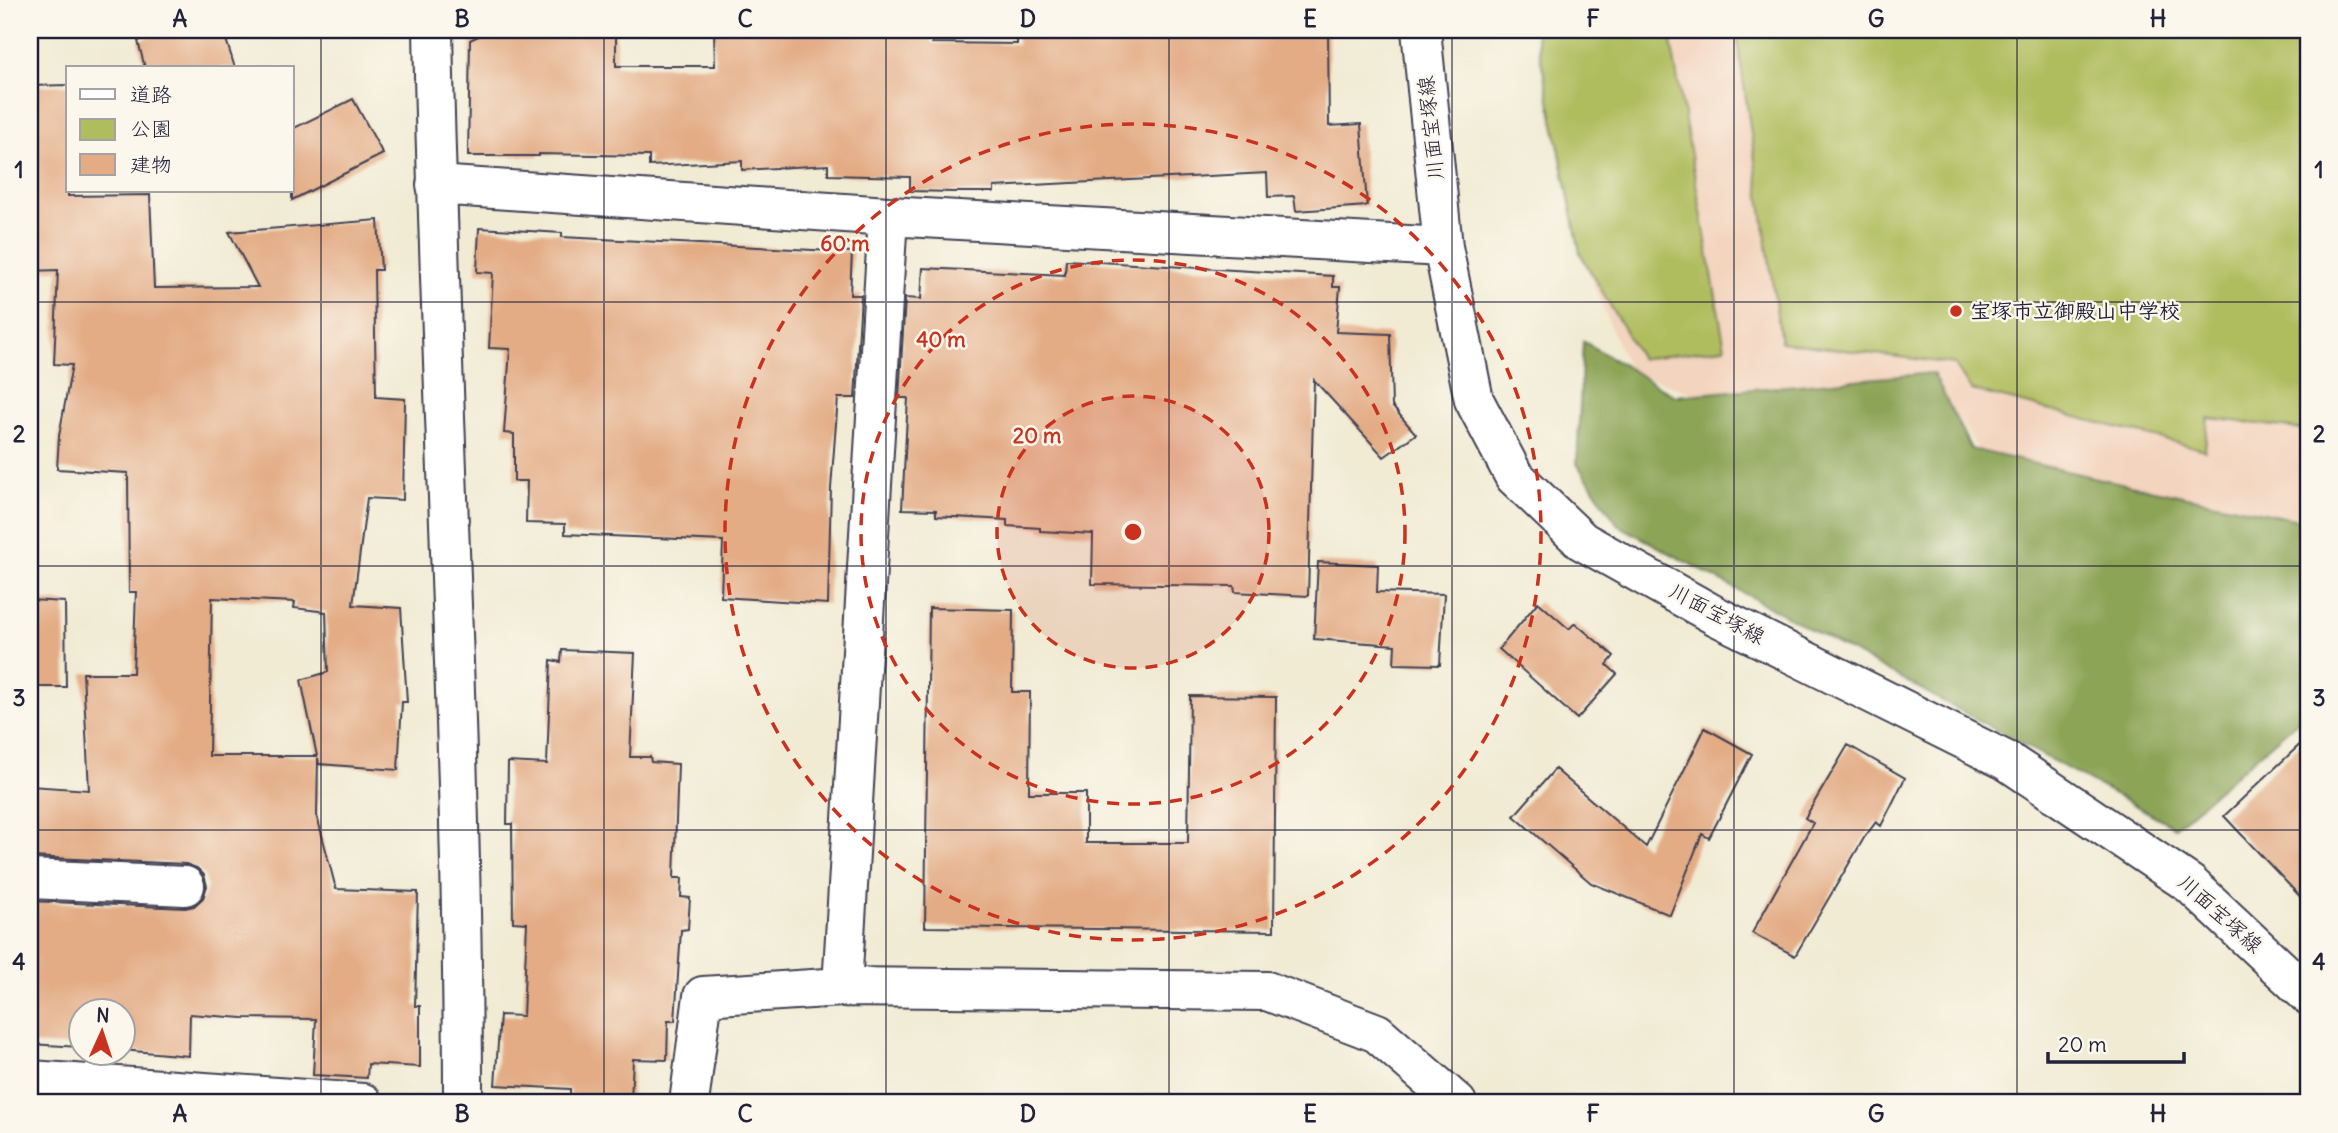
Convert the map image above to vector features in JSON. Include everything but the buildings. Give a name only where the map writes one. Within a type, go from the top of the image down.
[{"type":"street","points":[[433,30],[463,951],[463,1103]]},
{"type":"street","name":"川面宝塚線","points":[[1421,30],[1443,247],[1474,400],[1514,476],[1582,541],[1716,615],[2007,761],[2190,884],[2308,995]]},
{"type":"street","points":[[436,185],[888,216],[1443,247]]},
{"type":"street","points":[[842,987],[888,216]]},
{"type":"street","points":[[30,879],[185,886]]},
{"type":"street","points":[[689,1103],[703,996],[842,987],[1267,991],[1377,1033],[1457,1103]]},
{"type":"street","points":[[30,1080],[363,1103]]},
{"type":"shaded area","name":"宝塚市立御殿山中学校","points":[[1535,30],[2308,30],[2308,521],[1991,471],[1959,419],[1768,421],[1629,370],[1580,253]]},
{"type":"green space","points":[[1535,30],[1669,30],[1725,348],[1641,359],[1580,253]]},
{"type":"green space","name":"宝塚市立御殿山中学校","points":[[1736,30],[2305,30],[2308,48],[2308,430],[2208,418],[2205,450],[1971,390],[1954,364],[1781,342]]},
{"type":"green space","points":[[1583,341],[1675,396],[1933,373],[1971,449],[2308,522],[2308,712],[2175,827],[1618,525],[1577,464]]},
{"type":"place","name":"宝塚市立御殿山中学校","points":[[1956,311]]}]
